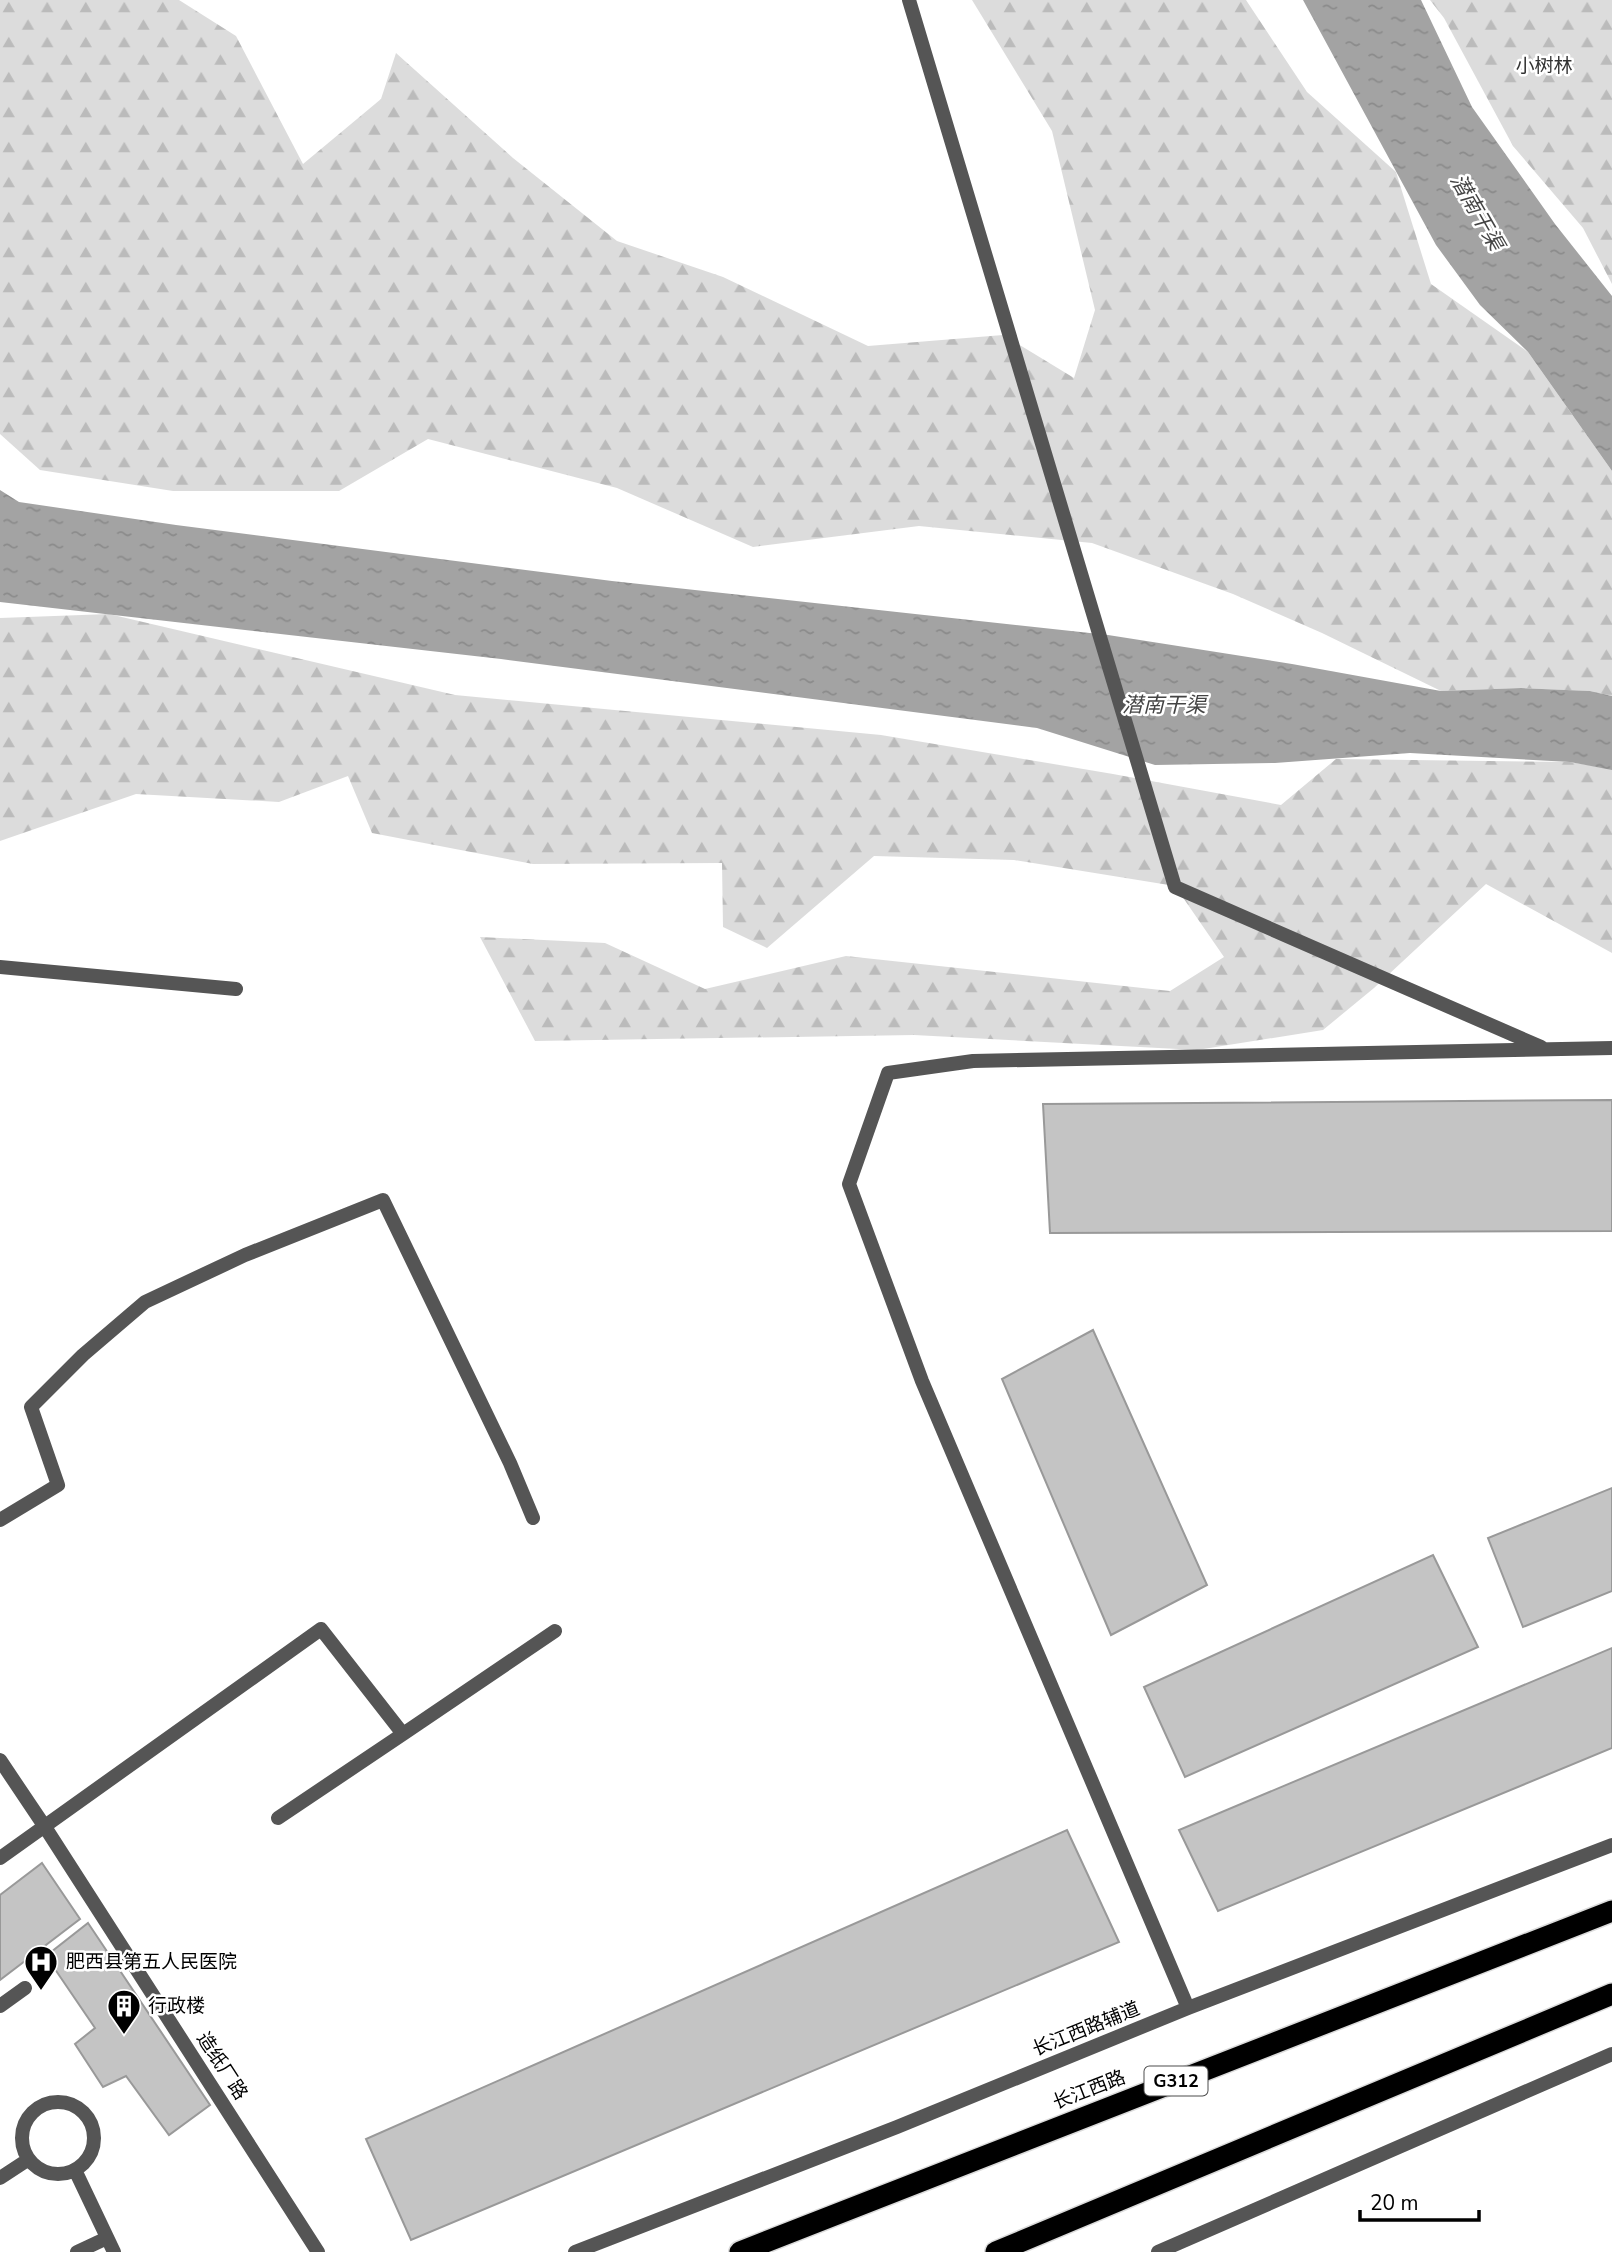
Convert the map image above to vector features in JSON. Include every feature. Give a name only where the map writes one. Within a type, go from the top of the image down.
[{"type":"highway","name":"长江西路","points":[[740,2252],[1612,1911]]},
{"type":"highway","points":[[996,2252],[1612,1994]]},
{"type":"street","points":[[909,0],[1175,887],[1545,1049]]},
{"type":"street","points":[[0,967],[236,989]]},
{"type":"street","points":[[1188,2008],[922,1381],[849,1184],[888,1073],[973,1061],[1612,1048]]},
{"type":"street","points":[[0,1520],[58,1485],[31,1407],[83,1355],[145,1301],[245,1255],[383,1200],[510,1463],[533,1518]]},
{"type":"street","points":[[0,1858],[321,1629],[403,1734]]},
{"type":"street","points":[[278,1818],[555,1631]]},
{"type":"street","name":"造纸厂路","points":[[0,1760],[318,2252]]},
{"type":"street","name":"长江西路辅道","points":[[575,2252],[897,2127],[1188,2008],[1612,1844]]},
{"type":"street","points":[[0,2006],[24,1988]]},
{"type":"street","points":[[1158,2252],[1612,2054]]},
{"type":"street","points":[[66,2102],[79,2108],[93,2127],[95,2140],[92,2152],[75,2170],[55,2174],[36,2166],[23,2148],[25,2123],[42,2105],[66,2102]]},
{"type":"street","points":[[0,2178],[29,2159]]},
{"type":"street","points":[[75,2170],[114,2252]]},
{"type":"street","points":[[77,2252],[107,2238]]},
{"type":"green space","points":[[0,0],[179,0],[236,36],[303,164],[381,99],[396,53],[513,158],[617,241],[723,277],[868,346],[1003,335],[1074,378],[1095,310],[1052,131],[972,0],[1246,0],[1307,92],[1396,172],[1431,284],[1528,352],[1612,471],[1612,696],[1590,691],[1521,688],[1441,691],[1322,633],[1233,594],[1092,543],[919,526],[753,547],[617,488],[428,439],[339,491],[173,491],[40,470],[0,434]]},
{"type":"green space","name":"小树林","points":[[1430,0],[1612,0],[1612,284],[1583,228],[1513,146],[1444,18]]},
{"type":"green space","points":[[109,614],[455,695],[881,735],[1281,805],[1336,759],[1570,762],[1612,769],[1612,953],[1486,884],[1374,988],[1323,1030],[1197,1050],[914,1035],[535,1041],[480,937],[605,943],[705,989],[846,956],[1170,991],[1224,957],[1175,886],[1014,860],[874,856],[767,948],[723,927],[722,863],[533,864],[372,833],[348,776],[279,802],[136,794],[0,841],[0,618]]},
{"type":"water","name":"潜南干渠","points":[[1303,0],[1421,0],[1472,107],[1555,224],[1612,296],[1612,471],[1528,352],[1480,305],[1436,245]]},
{"type":"water","name":"潜南干渠","points":[[0,490],[19,502],[176,525],[612,581],[1108,635],[1441,691],[1521,688],[1590,691],[1612,696],[1612,770],[1570,762],[1410,753],[1275,763],[1155,765],[1037,728],[501,659],[0,602]]},
{"type":"building","points":[[1612,1100],[1612,1231],[1050,1233],[1043,1104]]},
{"type":"building","points":[[1093,1330],[1207,1585],[1111,1635],[1002,1379]]},
{"type":"building","points":[[1612,1488],[1612,1591],[1523,1627],[1488,1538]]},
{"type":"building","points":[[1433,1555],[1478,1647],[1185,1777],[1144,1687]]},
{"type":"building","points":[[1612,1648],[1612,1748],[1218,1911],[1179,1830]]},
{"type":"building","points":[[1067,1830],[1119,1942],[411,2240],[366,2139]]},
{"type":"building","points":[[42,1863],[80,1919],[0,1980],[0,1895]]},
{"type":"building","name":"行政楼","points":[[88,1923],[210,2105],[169,2135],[126,2076],[103,2087],[75,2044],[95,2028],[46,1956]]},
{"type":"place","name":"肥西县第五人民医院","points":[[41,1992]]},
{"type":"place","name":"行政楼","points":[[124,2036]]}]
